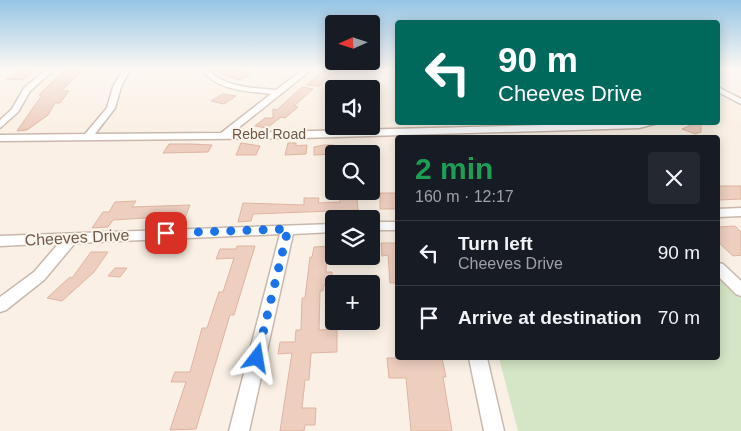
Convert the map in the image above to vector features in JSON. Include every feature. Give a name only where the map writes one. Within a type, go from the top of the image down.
[{"type":"street","points":[[0,125],[15,110],[28,89]]},
{"type":"street","points":[[89,136],[111,108],[115,89]]},
{"type":"street","points":[[257,89],[278,93]]},
{"type":"street","points":[[225,134],[283,89]]},
{"type":"street","points":[[728,89],[741,96]]},
{"type":"street","points":[[720,90],[741,102]]},
{"type":"street","name":"Rebel Road","points":[[0,138],[432,130],[576,125]]},
{"type":"street","points":[[720,213],[741,212]]},
{"type":"street","points":[[380,226],[395,226]]},
{"type":"street","name":"Cheeves Drive","points":[[0,241],[72,236],[325,228]]},
{"type":"street","points":[[239,431],[288,229]]},
{"type":"street","points":[[0,306],[38,276],[72,236]]},
{"type":"street","points":[[720,270],[741,290]]},
{"type":"street","points":[[478,360],[494,431]]},
{"type":"green space","points":[[720,277],[741,296],[741,431],[518,431],[500,360],[720,360]]},
{"type":"building","points":[[45,89],[69,91],[60,103],[55,103],[48,115],[27,130],[17,131],[42,95],[39,95]]},
{"type":"building","points":[[300,89],[313,89],[294,106],[298,107],[285,118],[281,117],[267,128],[255,126],[265,118],[273,118],[273,109],[277,110]]},
{"type":"building","points":[[223,94],[236,96],[224,104],[211,101]]},
{"type":"building","points":[[691,125],[701,125],[701,132],[695,134],[682,129]]},
{"type":"building","points":[[241,143],[260,146],[256,155],[236,155]]},
{"type":"building","points":[[288,143],[296,143],[296,146],[307,145],[306,154],[285,155]]},
{"type":"building","points":[[169,144],[212,145],[208,152],[163,153]]},
{"type":"building","points":[[325,145],[325,154],[314,155],[314,147]]},
{"type":"building","points":[[720,186],[741,186],[741,199],[720,200]]},
{"type":"building","points":[[380,193],[395,193],[395,209],[380,209]]},
{"type":"building","points":[[304,198],[319,198],[318,203],[357,200],[358,210],[253,214],[251,221],[238,222],[243,203],[304,205]]},
{"type":"building","points":[[136,201],[132,207],[190,205],[185,218],[170,219],[167,224],[157,224],[161,217],[113,220],[108,227],[92,228],[103,212],[109,212],[115,202]]},
{"type":"building","points":[[735,226],[741,232],[741,255],[733,256],[720,244],[720,227]]},
{"type":"building","points":[[381,243],[395,243],[395,283],[390,283],[388,255],[382,256]]},
{"type":"building","points":[[237,246],[255,246],[234,315],[230,315],[196,429],[170,430],[186,382],[171,382],[175,372],[190,372],[202,328],[207,328],[219,292],[223,292],[234,258],[216,259],[220,249],[236,249]]},
{"type":"building","points":[[325,246],[326,272],[332,272],[332,275],[325,275],[325,285],[323,291],[320,291],[319,330],[337,330],[337,352],[311,353],[309,380],[305,380],[302,408],[316,408],[315,425],[305,425],[304,431],[280,431],[292,353],[278,354],[280,342],[295,342],[296,330],[301,330],[302,298],[305,298],[310,257],[312,257],[314,247]]},
{"type":"building","points":[[91,252],[108,252],[94,272],[62,301],[47,298],[70,277],[72,278]]},
{"type":"building","points":[[115,268],[127,268],[120,277],[108,276]]},
{"type":"building","points":[[387,358],[395,358],[395,360],[442,360],[446,377],[443,377],[452,431],[411,431],[406,378],[389,378]]},
{"type":"route","points":[[166,233],[288,229],[257,358]]}]
